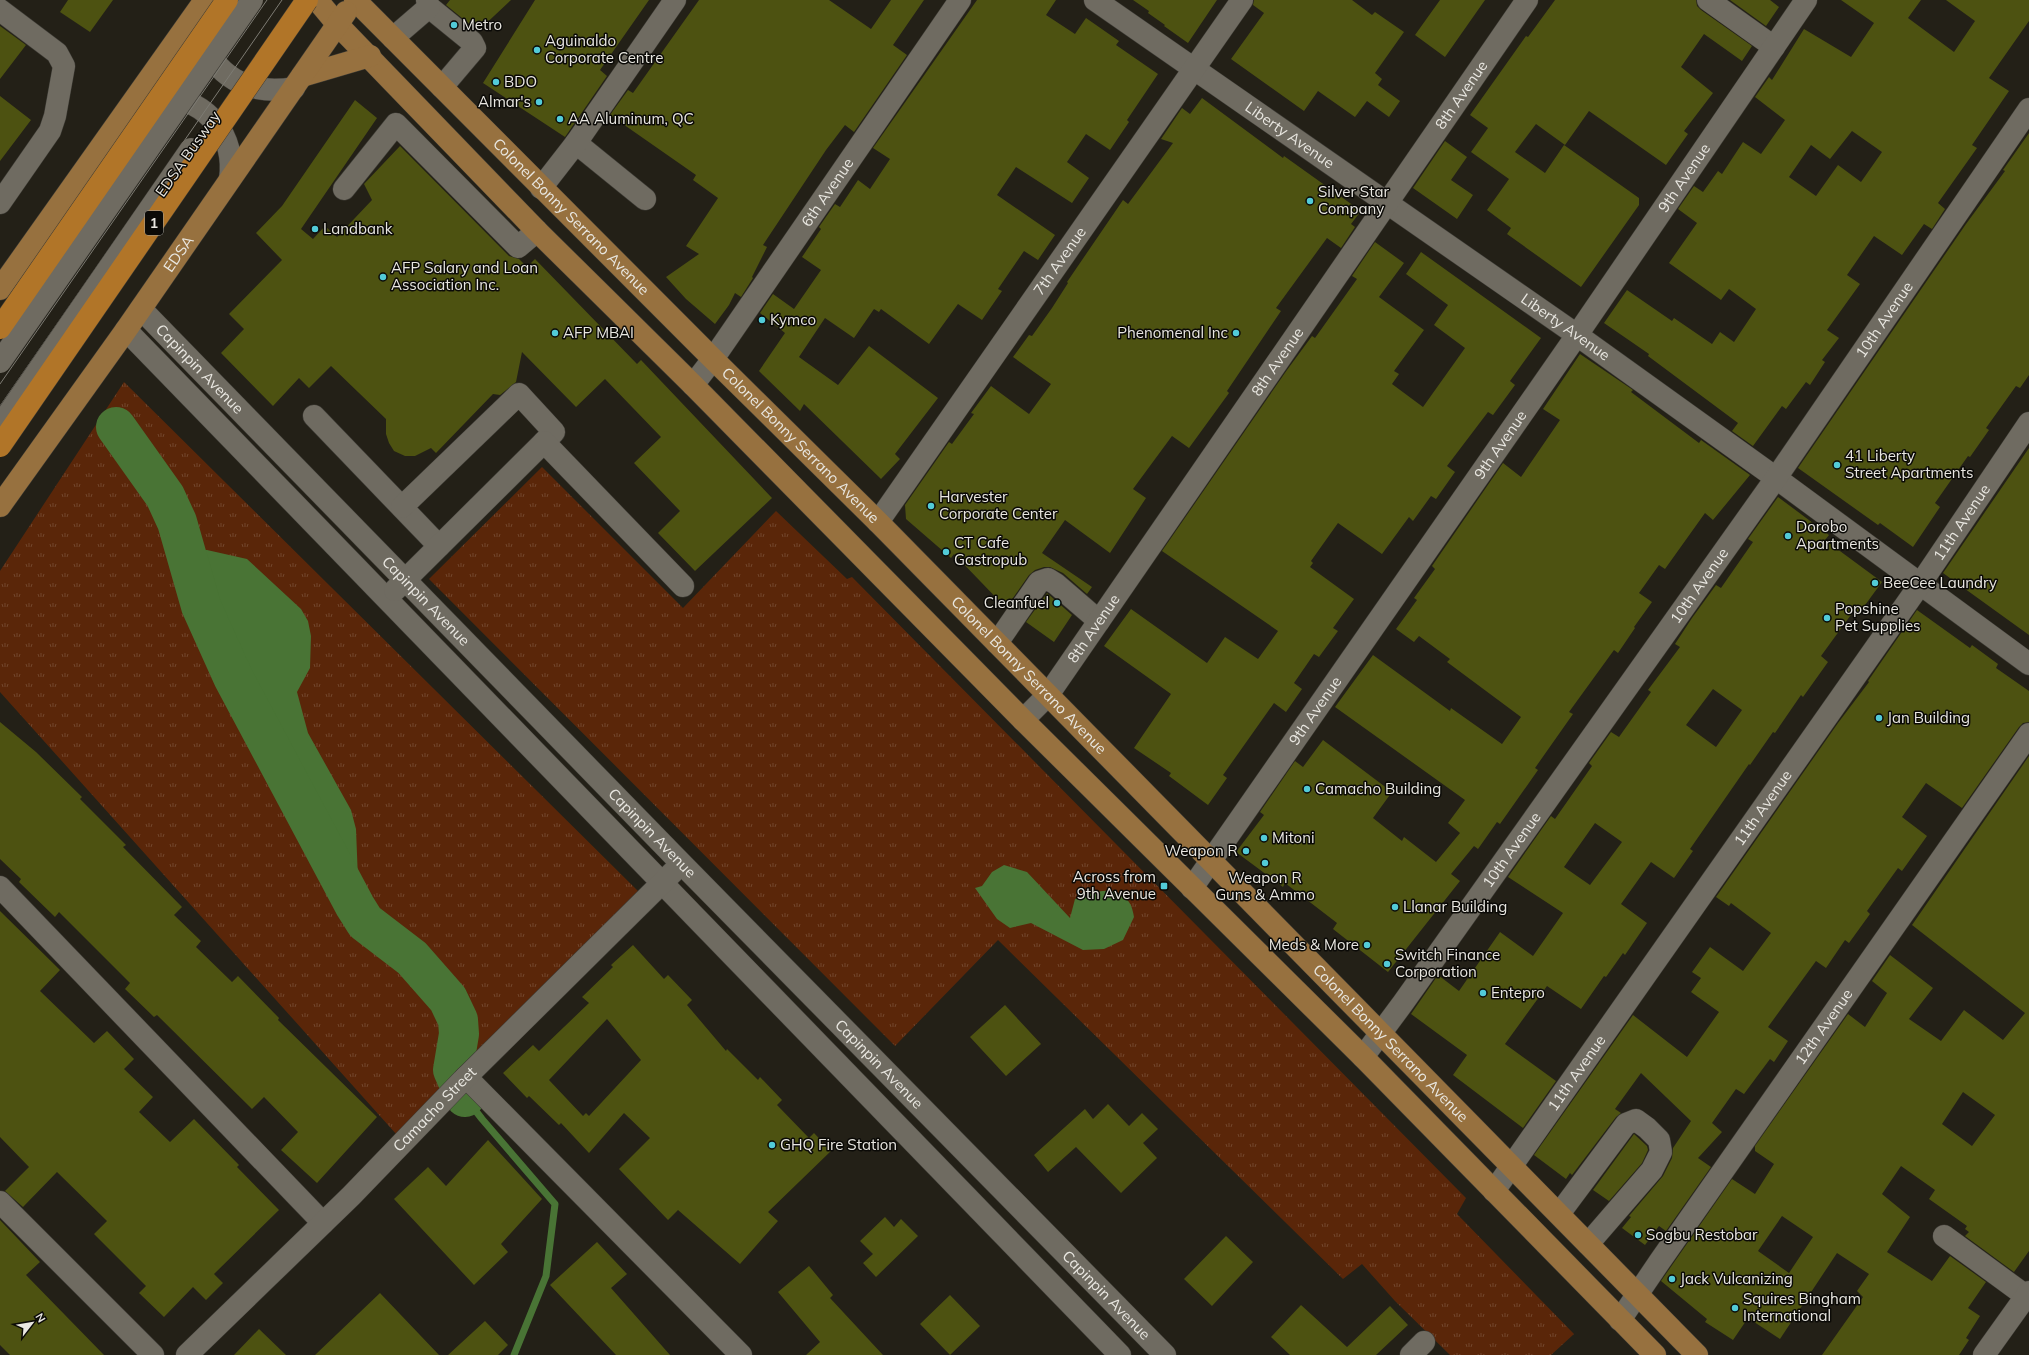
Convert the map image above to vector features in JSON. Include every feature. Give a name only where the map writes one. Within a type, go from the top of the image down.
[{"type":"highway","points":[[0,328],[228,0]]},
{"type":"highway","name":"1","points":[[0,446],[307,0]]},
{"type":"main road","name":"Colonel Bonny Serrano Avenue","points":[[317,0],[337,24],[370,56],[537,231],[693,385],[1024,720],[1363,1057],[1655,1355]]},
{"type":"main road","name":"Colonel Bonny Serrano Avenue","points":[[355,0],[878,522],[1697,1355]]},
{"type":"main road","name":"EDSA","points":[[0,506],[141,309],[355,0]]},
{"type":"main road","points":[[0,289],[201,6]]},
{"type":"main road","points":[[298,82],[370,56]]},
{"type":"street","points":[[0,362],[252,0]]},
{"type":"street","name":"EDSA Busway","points":[[0,426],[294,0]]},
{"type":"street","points":[[542,188],[576,143],[675,0]]},
{"type":"street","name":"6th Avenue","points":[[693,385],[713,359],[960,0]]},
{"type":"street","name":"Liberty Avenue","points":[[1095,0],[1577,335],[1776,478],[2029,664]]},
{"type":"street","name":"7th Avenue","points":[[878,522],[1242,0]]},
{"type":"street","name":"8th Avenue","points":[[1024,720],[1048,695],[1527,0]]},
{"type":"street","points":[[1708,0],[1774,47]]},
{"type":"street","name":"9th Avenue","points":[[1192,888],[1577,335],[1806,0]]},
{"type":"street","points":[[393,38],[428,3],[472,42],[476,48],[442,87]]},
{"type":"street","points":[[201,6],[198,28],[203,43],[215,63],[226,74],[255,88],[270,91],[298,82]]},
{"type":"street","points":[[0,10],[57,53],[64,66],[56,116],[50,130],[0,203]]},
{"type":"street","points":[[128,108],[144,100],[162,97],[180,99],[197,106],[211,117],[226,139],[230,155],[230,179]]},
{"type":"street","name":"10th Avenue","points":[[1363,1057],[1381,1034],[1776,478],[2029,109]]},
{"type":"street","points":[[344,190],[396,124],[518,247],[537,231]]},
{"type":"street","points":[[576,143],[645,199]]},
{"type":"street","name":"Capinpin Avenue","points":[[141,309],[682,864],[1165,1355]]},
{"type":"street","name":"Capinpin Avenue","points":[[126,330],[1120,1355]]},
{"type":"street","points":[[387,598],[554,432],[519,394],[402,507]]},
{"type":"street","points":[[314,416],[438,546]]},
{"type":"street","name":"11th Avenue","points":[[1494,1192],[1513,1167],[1920,583],[2029,423]]},
{"type":"street","points":[[544,442],[683,586]]},
{"type":"street","points":[[997,643],[1039,582],[1048,580],[1056,584],[1099,621]]},
{"type":"street","name":"12th Avenue","points":[[1620,1320],[2029,734]]},
{"type":"street","name":"Camacho Street","points":[[187,1355],[351,1196],[460,1083],[662,882],[682,864]]},
{"type":"street","points":[[0,887],[323,1222]]},
{"type":"street","points":[[460,1083],[741,1355]]},
{"type":"street","points":[[1559,1214],[1626,1124],[1636,1120],[1659,1140],[1661,1152],[1652,1170],[1588,1244]]},
{"type":"street","points":[[0,1202],[152,1355]]},
{"type":"street","points":[[1944,1236],[2028,1294],[1984,1355]]},
{"type":"green space","points":[[124,382],[638,891],[397,1135],[0,692],[0,571]]},
{"type":"green space","points":[[542,467],[683,608],[776,511],[847,579],[852,577],[1466,1198],[1457,1214],[1574,1334],[1551,1355],[1450,1355],[1395,1301],[1362,1264],[1343,1279],[998,940],[895,1046],[429,579]]},
{"type":"shaded area","points":[[196,550],[207,550],[247,559],[301,609],[308,621],[311,636],[310,668],[297,692],[308,733],[351,810],[356,829],[358,879],[356,897],[235,669],[203,595],[192,561]]},
{"type":"shaded area","points":[[1004,865],[1027,872],[1070,918],[1075,899],[1104,891],[1111,891],[1124,896],[1131,905],[1134,917],[1123,940],[1104,949],[1083,950],[1031,923],[1010,928],[997,919],[975,888],[982,886],[992,872]]},
{"type":"building","points":[[68,0],[113,0],[90,32],[60,12]]},
{"type":"building","points":[[450,0],[511,0],[478,31],[446,5]]},
{"type":"building","name":"Aguinaldo Corporate Centre","points":[[535,0],[649,0],[600,70],[607,76],[565,137],[483,83]]},
{"type":"building","points":[[699,0],[829,0],[871,29],[891,0],[924,0],[893,45],[907,55],[854,132],[845,125],[826,150],[763,245],[767,247],[752,277],[753,278],[741,297],[735,293],[729,305],[715,324],[686,299],[666,277],[699,254],[686,246],[718,198],[693,180],[696,175],[610,115],[628,90],[633,93]]},
{"type":"building","points":[[977,0],[1056,0],[1046,15],[1075,34],[1086,18],[1119,41],[1116,45],[1158,74],[1127,120],[1129,122],[1110,150],[1086,134],[1067,162],[1089,178],[1072,203],[1016,167],[997,195],[1055,235],[1038,260],[1024,251],[998,289],[1002,291],[982,320],[958,304],[929,344],[881,309],[879,312],[874,309],[854,338],[825,318],[799,357],[838,385],[869,346],[938,398],[895,454],[900,459],[881,479],[804,404],[800,411],[759,371],[785,333],[760,313],[773,294],[794,309],[821,270],[802,257],[821,229],[819,227],[835,204],[840,207],[858,180],[870,189],[890,159],[873,148]]},
{"type":"building","points":[[1133,0],[1217,0],[1188,43],[1164,26],[1165,25],[1148,13],[1149,11]]},
{"type":"building","points":[[1254,0],[1352,0],[1372,15],[1375,12],[1404,32],[1375,73],[1382,79],[1378,85],[1400,101],[1389,117],[1367,101],[1355,117],[1318,91],[1304,111],[1231,59],[1264,13],[1253,5]]},
{"type":"building","points":[[1440,0],[1485,0],[1445,57],[1415,35]]},
{"type":"building","points":[[1555,0],[1696,0],[1697,6],[1701,10],[1752,46],[1742,61],[1704,34],[1681,67],[1713,93],[1684,131],[1688,134],[1666,165],[1589,111],[1565,145],[1536,124],[1515,152],[1545,173],[1564,145],[1639,198],[1639,205],[1581,287],[1507,234],[1511,228],[1487,210],[1509,179],[1471,152],[1488,128],[1470,115],[1526,36],[1528,37]]},
{"type":"building","points":[[1730,0],[1770,0],[1779,7],[1766,26]]},
{"type":"building","points":[[1841,0],[1921,0],[1908,18],[1954,52],[1975,21],[1946,0],[2029,0],[2029,21],[1989,78],[2009,91],[1972,145],[1977,148],[1938,203],[1945,209],[1932,229],[1924,224],[1902,255],[1874,236],[1847,275],[1860,284],[1827,330],[1839,338],[1822,360],[1825,362],[1810,385],[1806,382],[1786,409],[1782,406],[1753,446],[1732,431],[1738,423],[1648,356],[1649,354],[1604,323],[1627,290],[1672,321],[1674,318],[1712,344],[1720,332],[1734,342],[1756,309],[1729,289],[1721,300],[1669,263],[1697,223],[1678,209],[1694,186],[1703,192],[1718,171],[1722,174],[1743,142],[1761,154],[1785,120],[1755,97],[1769,77],[1772,80],[1804,29],[1851,57],[1874,23]],"holes":[[[1852,131],[1882,152],[1861,182],[1838,165],[1816,196],[1789,177],[1811,145],[1830,159]]]},
{"type":"building","points":[[0,26],[26,45],[0,79]]},
{"type":"building","points":[[0,96],[31,120],[0,161]]},
{"type":"building","points":[[1202,98],[1283,158],[1284,156],[1361,211],[1351,224],[1355,227],[1341,248],[1327,238],[1276,308],[1281,311],[1227,391],[1229,393],[1189,448],[1172,436],[1133,489],[1146,498],[1110,553],[1065,520],[1042,553],[1092,587],[1087,594],[1063,573],[1050,567],[1044,567],[1035,570],[1029,575],[1006,608],[954,554],[951,558],[906,519],[905,505],[949,442],[952,444],[974,414],[971,413],[991,386],[1029,414],[1051,384],[1013,357],[1029,335],[1032,336],[1052,308],[1068,283],[1067,282],[1123,200],[1128,204],[1173,143],[1161,139],[1182,108],[1190,114]]},
{"type":"building","name":"AFP Salary and Loan Association Inc.","points":[[355,100],[377,118],[301,229],[313,239],[325,226],[337,237],[372,200],[364,184],[400,146],[509,256],[519,259],[527,267],[535,259],[637,364],[641,360],[772,498],[695,571],[658,533],[680,511],[634,463],[661,437],[605,379],[576,407],[522,352],[516,382],[500,395],[493,394],[436,453],[431,448],[415,456],[405,456],[394,451],[389,443],[386,434],[386,419],[331,366],[309,388],[299,378],[273,406],[221,353],[244,329],[229,314],[282,260],[256,233],[282,206]]},
{"type":"building","points":[[2029,133],[2029,375],[2020,388],[2016,386],[1986,428],[1989,430],[1970,457],[1968,456],[1935,503],[1940,507],[1913,547],[1880,523],[1878,525],[1798,468],[1966,224],[2005,171],[2003,170]]},
{"type":"building","points":[[1445,141],[1467,157],[1451,180],[1473,195],[1457,219],[1413,188]]},
{"type":"building","points":[[1375,242],[1404,263],[1379,297],[1424,330],[1394,371],[1399,374],[1392,384],[1423,407],[1465,348],[1434,325],[1448,305],[1406,274],[1421,252],[1541,338],[1510,381],[1515,385],[1493,415],[1488,412],[1447,466],[1455,472],[1436,499],[1431,496],[1413,521],[1409,517],[1382,554],[1338,523],[1311,561],[1313,563],[1310,567],[1354,599],[1333,628],[1338,631],[1319,657],[1314,654],[1294,683],[1302,689],[1286,712],[1274,703],[1223,775],[1227,778],[1208,805],[1169,776],[1171,773],[1134,748],[1171,694],[1104,646],[1131,609],[1207,663],[1225,637],[1258,659],[1278,631],[1162,551],[1287,370],[1312,336],[1315,338],[1357,279],[1352,276]]},
{"type":"building","points":[[1580,354],[1633,390],[1631,392],[1699,443],[1701,440],[1750,475],[1713,520],[1705,513],[1665,569],[1659,565],[1639,593],[1652,602],[1634,627],[1635,628],[1618,653],[1614,650],[1569,712],[1573,714],[1535,768],[1538,770],[1500,824],[1497,822],[1478,849],[1474,846],[1451,874],[1460,881],[1388,972],[1333,929],[1337,923],[1285,883],[1283,887],[1236,852],[1264,815],[1260,812],[1295,761],[1303,767],[1323,740],[1392,792],[1373,818],[1402,841],[1404,837],[1436,862],[1460,833],[1448,823],[1465,800],[1335,707],[1373,655],[1450,711],[1451,708],[1502,744],[1521,717],[1447,662],[1450,659],[1419,636],[1414,642],[1396,629],[1417,600],[1414,598],[1435,569],[1432,566],[1503,463],[1521,477],[1560,420],[1543,409]]},
{"type":"building","points":[[2029,448],[2029,635],[1943,573]]},
{"type":"building","points":[[1778,497],[1829,535],[1825,540],[1882,582],[1857,616],[1853,612],[1821,656],[1828,662],[1803,697],[1801,695],[1775,733],[1773,732],[1750,765],[1749,764],[1690,849],[1693,851],[1674,878],[1651,862],[1621,904],[1647,923],[1625,955],[1623,953],[1606,977],[1604,976],[1581,1009],[1547,986],[1505,1044],[1556,1081],[1523,1128],[1453,1075],[1467,1055],[1411,1014],[1438,975],[1459,991],[1500,932],[1533,956],[1563,913],[1508,877],[1551,816],[1555,819],[1592,766],[1589,763],[1611,732],[1619,737],[1651,692],[1648,690],[1680,647],[1675,644],[1692,618],[1716,585],[1721,588],[1753,542],[1748,539]],"holes":[[[1713,689],[1742,710],[1716,747],[1686,725]],[[1595,823],[1622,842],[1590,885],[1564,867]]]},
{"type":"building","points":[[1047,593],[1072,615],[1054,642],[1026,622]]},
{"type":"building","points":[[1917,610],[1970,648],[1972,645],[1998,664],[1996,668],[2029,691],[2029,722],[2023,723],[2019,727],[1962,808],[1926,783],[1902,817],[1927,836],[1902,871],[1898,868],[1867,911],[1870,914],[1849,943],[1845,940],[1826,968],[1816,961],[1768,1027],[1788,1041],[1774,1062],[1770,1059],[1744,1094],[1736,1089],[1712,1123],[1722,1132],[1698,1158],[1711,1167],[1666,1231],[1659,1226],[1645,1245],[1622,1228],[1631,1217],[1629,1216],[1663,1176],[1672,1158],[1673,1148],[1691,1121],[1641,1073],[1615,1109],[1621,1113],[1616,1117],[1572,1175],[1570,1173],[1566,1179],[1534,1155],[1633,1015],[1687,1057],[1719,1012],[1691,992],[1701,978],[1692,972],[1710,947],[1743,971],[1771,933],[1731,903],[1729,906],[1716,897],[1838,723],[1869,682],[1868,681]]},
{"type":"building","points":[[0,722],[36,752],[82,797],[80,799],[126,845],[123,847],[182,907],[174,915],[201,941],[196,947],[232,982],[238,976],[279,1018],[278,1020],[377,1117],[317,1183],[281,1150],[298,1132],[264,1097],[252,1109],[157,1015],[154,1017],[125,989],[130,983],[59,912],[55,917],[19,882],[21,879],[0,859]]},
{"type":"building","points":[[2029,756],[2029,1251],[2014,1272],[1965,1236],[1969,1232],[1965,1229],[1967,1226],[1929,1199],[1935,1190],[1901,1166],[1882,1194],[1910,1217],[1887,1252],[1932,1281],[1950,1256],[1986,1282],[1968,1308],[1980,1316],[1966,1338],[1969,1340],[1959,1355],[1822,1355],[1863,1297],[1857,1291],[1869,1274],[1837,1253],[1780,1339],[1748,1318],[1733,1340],[1705,1322],[1707,1319],[1661,1281],[1732,1179],[1755,1194],[1774,1164],[1755,1151],[1755,1146],[1848,1014],[1865,1027],[1887,993],[1872,981],[1890,955],[1933,988],[1909,1019],[1941,1041],[1964,1010],[2003,1040],[2025,1013],[1912,925]],"holes":[[[1963,1092],[1995,1115],[1972,1146],[1942,1124]],[[1782,1216],[1813,1237],[1789,1273],[1758,1251]]]},
{"type":"building","points":[[0,911],[60,970],[40,991],[94,1043],[107,1031],[134,1059],[124,1069],[153,1097],[139,1112],[170,1142],[194,1119],[239,1165],[237,1167],[279,1210],[214,1274],[223,1283],[206,1300],[193,1287],[164,1317],[139,1293],[146,1286],[94,1234],[107,1221],[57,1172],[23,1207],[5,1191],[29,1167],[0,1137]]},
{"type":"building","points":[[633,945],[664,979],[668,975],[692,1000],[687,1005],[726,1051],[727,1049],[758,1080],[760,1077],[782,1100],[777,1105],[809,1138],[814,1133],[831,1151],[768,1212],[778,1221],[740,1264],[678,1210],[668,1220],[619,1169],[650,1138],[624,1113],[589,1153],[561,1123],[559,1125],[529,1096],[527,1098],[503,1073],[533,1045],[539,1051],[589,1003],[582,997],[613,967],[611,965]],"holes":[[[607,1019],[641,1060],[589,1116],[586,1113],[583,1116],[549,1080]]]},
{"type":"building","points":[[1005,1005],[1041,1044],[1006,1076],[970,1037]]},
{"type":"building","points":[[1108,1104],[1129,1126],[1142,1113],[1158,1129],[1143,1143],[1157,1158],[1121,1193],[1076,1147],[1048,1172],[1034,1155],[1085,1109],[1093,1119]]},
{"type":"building","points":[[1634,1134],[1647,1146],[1648,1150],[1642,1163],[1609,1201],[1593,1190]]},
{"type":"building","points":[[488,1140],[542,1199],[501,1244],[508,1252],[474,1285],[394,1199],[428,1167],[446,1186]]},
{"type":"building","points":[[885,1217],[894,1227],[901,1219],[918,1236],[876,1277],[863,1263],[873,1254],[860,1241]]},
{"type":"building","points":[[0,1220],[40,1262],[26,1275],[104,1355],[10,1355],[0,1345]]},
{"type":"building","points":[[1226,1236],[1253,1262],[1212,1306],[1184,1279]]},
{"type":"building","points":[[597,1242],[627,1274],[611,1288],[670,1355],[616,1355],[550,1285]]},
{"type":"building","points":[[809,1266],[833,1295],[830,1298],[883,1355],[806,1355],[820,1342],[778,1292]]},
{"type":"building","points":[[380,1293],[439,1355],[315,1355]]},
{"type":"building","points":[[950,1295],[980,1326],[950,1355],[920,1324]]},
{"type":"building","points":[[1301,1305],[1347,1347],[1390,1306],[1408,1325],[1376,1355],[1290,1355],[1271,1337]]},
{"type":"building","points":[[485,1321],[508,1345],[498,1355],[448,1355]]},
{"type":"building","points":[[259,1329],[286,1355],[234,1355]]},
{"type":"waterway","points":[[116,427],[165,496],[177,522],[201,606],[233,677],[355,906],[365,922],[412,958],[448,999],[458,1020],[459,1034],[453,1070],[465,1097]]},
{"type":"waterway","points":[[465,1097],[555,1204],[546,1276],[514,1355]]},
{"type":"tram line","points":[[0,384],[267,0]]},
{"type":"tram line","points":[[0,406],[282,0]]},
{"type":"place","name":"Metro","points":[[454,25]]},
{"type":"place","name":"Aguinaldo Corporate Centre","points":[[537,50]]},
{"type":"place","name":"BDO","points":[[496,82]]},
{"type":"place","name":"Almar's","points":[[539,102]]},
{"type":"place","name":"AA Aluminum, QC","points":[[560,119]]},
{"type":"place","name":"Silver Star Company","points":[[1310,201]]},
{"type":"place","name":"Landbank","points":[[315,229]]},
{"type":"place","name":"AFP Salary and Loan Association Inc.","points":[[383,277]]},
{"type":"place","name":"Kymco","points":[[762,320]]},
{"type":"place","name":"AFP MBAI","points":[[555,333]]},
{"type":"place","name":"Phenomenal Inc","points":[[1236,333]]},
{"type":"place","name":"41 Liberty Street Apartments","points":[[1837,465]]},
{"type":"place","name":"Harvester Corporate Center","points":[[931,506]]},
{"type":"place","name":"Dorobo Apartments","points":[[1788,536]]},
{"type":"place","name":"CT Cafe Gastropub","points":[[946,552]]},
{"type":"place","name":"BeeCee Laundry","points":[[1875,583]]},
{"type":"place","name":"Cleanfuel","points":[[1057,603]]},
{"type":"place","name":"Popshine Pet Supplies","points":[[1827,618]]},
{"type":"place","name":"Jan Building","points":[[1879,718]]},
{"type":"place","name":"Camacho Building","points":[[1307,789]]},
{"type":"place","name":"Mitoni","points":[[1264,838]]},
{"type":"place","name":"Weapon R","points":[[1246,851]]},
{"type":"place","name":"Weapon R Guns & Ammo","points":[[1265,863]]},
{"type":"place","name":"Across from 9th Avenue","points":[[1164,886]]},
{"type":"place","name":"Llanar Building","points":[[1395,907]]},
{"type":"place","name":"Meds & More","points":[[1367,945]]},
{"type":"place","name":"Switch Finance Corporation","points":[[1387,964]]},
{"type":"place","name":"Entepro","points":[[1483,993]]},
{"type":"place","name":"GHQ Fire Station","points":[[772,1145]]},
{"type":"place","name":"Sogbu Restobar","points":[[1638,1235]]},
{"type":"place","name":"Jack Vulcanizing","points":[[1672,1279]]},
{"type":"place","name":"Squires Bingham International","points":[[1735,1308]]}]
